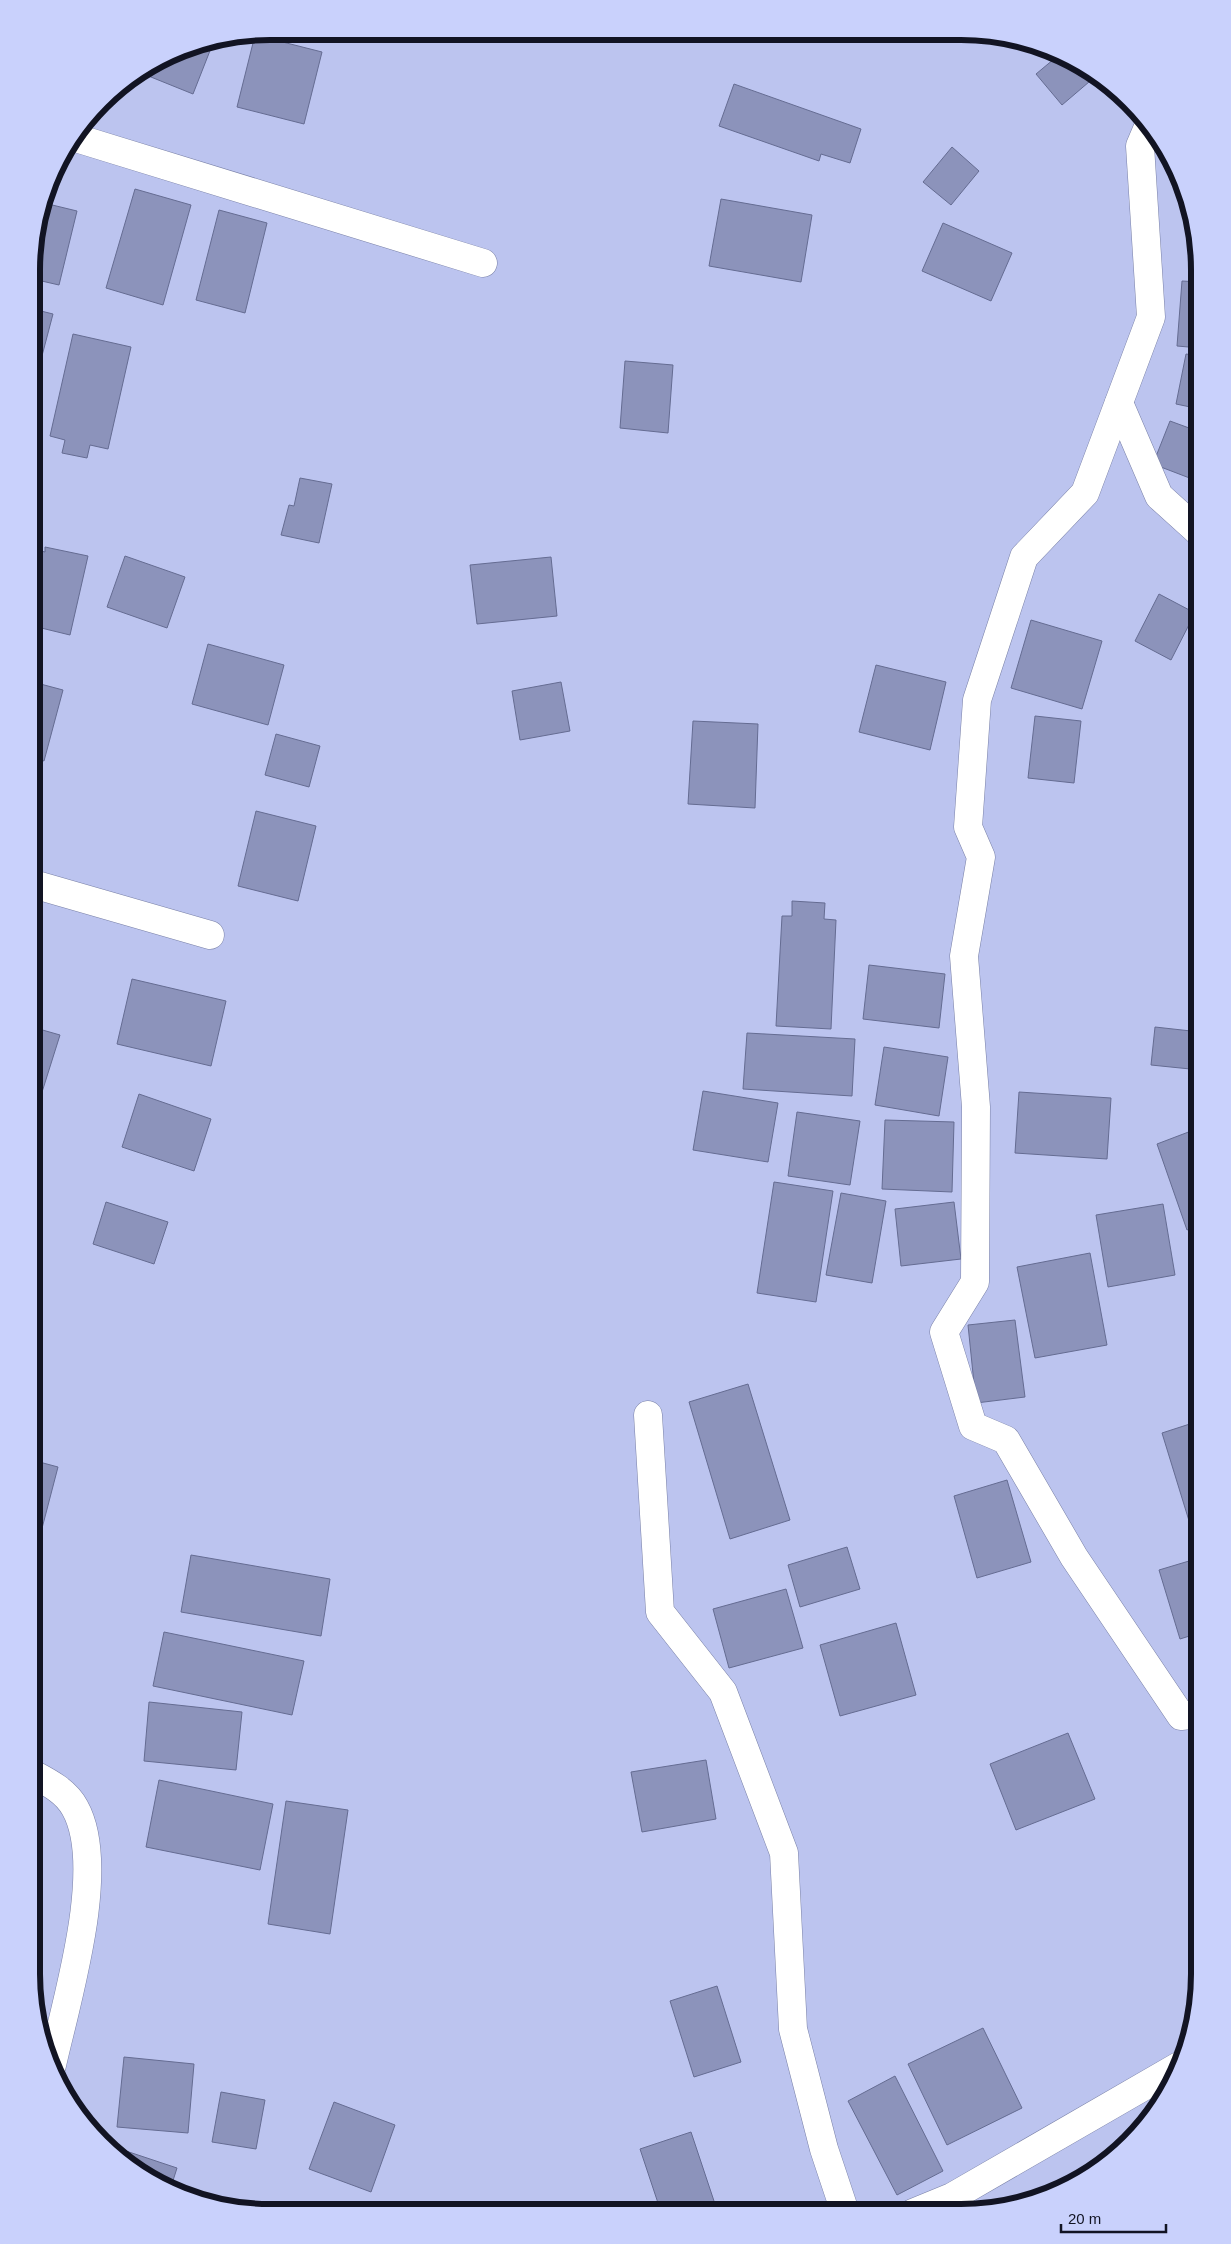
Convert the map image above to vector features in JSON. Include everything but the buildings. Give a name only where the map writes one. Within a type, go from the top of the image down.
[{"type":"street","points":[[1145,133],[1140,146],[1151,317],[1085,493],[1024,557],[977,700],[968,827],[981,857],[964,956],[976,1107],[975,1282],[944,1332],[973,1426],[1006,1440],[1074,1557],[1181,1716],[1191,1715]]},
{"type":"street","points":[[81,139],[484,263]]},
{"type":"street","points":[[1118,403],[1159,496],[1191,525]]},
{"type":"street","points":[[40,886],[210,936]]},
{"type":"street","points":[[648,1415],[660,1612],[723,1692],[784,1853],[793,2029],[824,2150],[842,2204]]},
{"type":"street","points":[[40,1778],[58,1788],[75,1808],[87,1846],[86,1888],[74,1975],[55,2054]]},
{"type":"street","points":[[935,2204],[952,2197],[1169,2072]]}]
